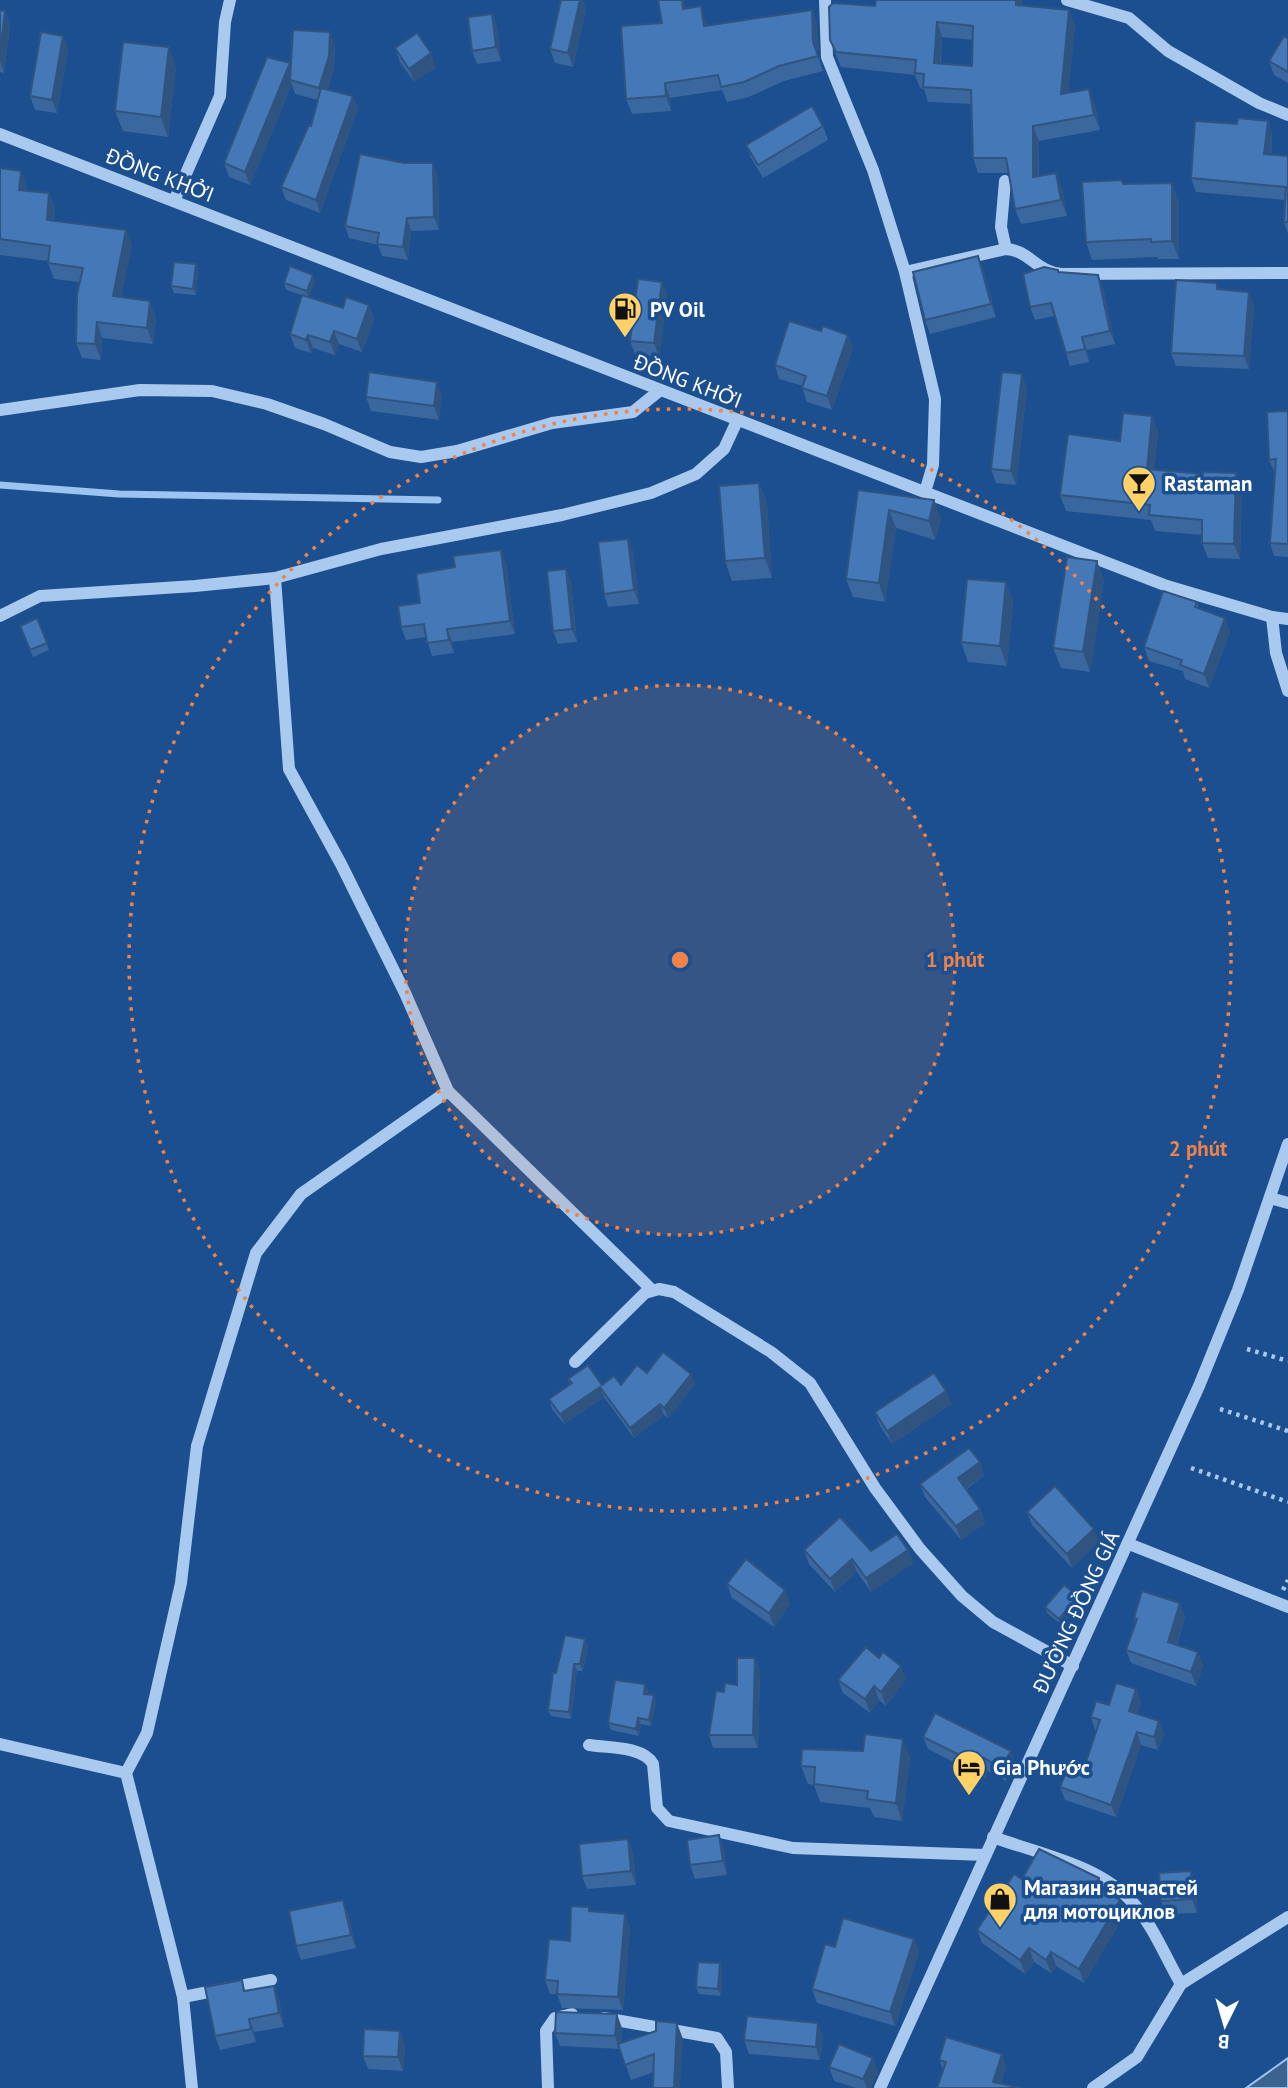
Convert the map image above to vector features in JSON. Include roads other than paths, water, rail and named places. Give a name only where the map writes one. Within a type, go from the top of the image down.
[{"type":"street","points":[[174,201],[220,96],[225,22],[230,0]]},
{"type":"street","points":[[825,0],[827,57],[873,170],[905,272],[935,399],[933,466],[925,492]]},
{"type":"street","points":[[1067,0],[1129,18],[1168,51],[1259,103],[1288,114]]},
{"type":"street","name":"ĐỒNG KHỞI","points":[[0,134],[1167,586],[1272,617],[1288,618]]},
{"type":"street","points":[[1005,181],[1001,227],[1006,249]]},
{"type":"street","points":[[905,272],[1006,249],[1018,250],[1046,273],[1288,273]]},
{"type":"street","points":[[0,410],[140,390],[212,391],[267,404],[390,452],[421,457],[457,451],[552,423],[633,412],[659,391]]},
{"type":"street","points":[[0,616],[40,596],[275,578],[381,549],[562,515],[651,493],[696,474],[724,449],[737,421]]},
{"type":"street","points":[[275,578],[289,769],[341,864],[405,993],[448,1091],[652,1290],[674,1292],[771,1352],[810,1383],[874,1488],[920,1549],[962,1595],[993,1622],[1073,1666]]},
{"type":"street","points":[[1272,617],[1276,653],[1288,691]]},
{"type":"street","points":[[192,2088],[183,1997],[126,1773],[147,1733],[181,1583],[197,1446],[256,1253],[301,1194],[448,1091]]},
{"type":"street","name":"ĐƯỜNG ĐỒNG GIÁ","points":[[880,2088],[1199,1386],[1288,1144]]},
{"type":"street","points":[[1270,1198],[1288,1203]]},
{"type":"street","points":[[575,1362],[652,1290]]},
{"type":"street","points":[[1129,1544],[1288,1607]]},
{"type":"street","points":[[0,1744],[126,1773]]},
{"type":"street","points":[[589,1745],[633,1751],[650,1758],[653,1764],[657,1808],[669,1821],[793,1848],[985,1855]]},
{"type":"street","points":[[993,1837],[1088,1871],[1115,1887],[1137,1907],[1181,1984]]},
{"type":"street","points":[[1093,2088],[1137,2057],[1181,1984],[1204,1966],[1288,1917]]},
{"type":"street","points":[[183,1997],[271,1980]]},
{"type":"street","points":[[548,2088],[546,2040],[549,2025],[560,2015],[587,2016],[717,2038],[726,2052],[728,2088]]},
{"type":"water","points":[[1288,2058],[1288,2088],[1246,2088]]},
{"type":"waterway","points":[[0,485],[119,494],[438,500]]},
{"type":"place","name":"PV Oil","points":[[625,339]]},
{"type":"place","name":"Rastaman","points":[[1139,513]]},
{"type":"place","name":"Gia Phước","points":[[969,1797]]},
{"type":"place","name":"Магазин запчастей для мотоциклов","points":[[1000,1929]]}]
